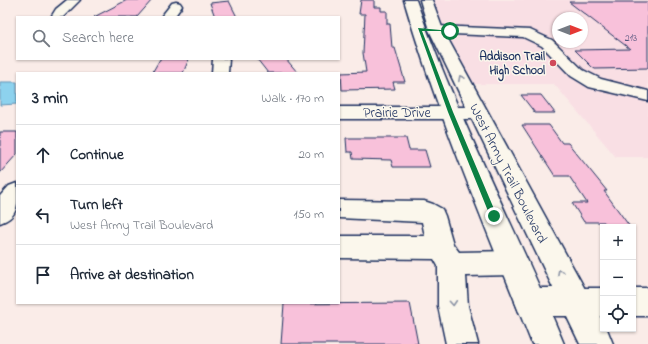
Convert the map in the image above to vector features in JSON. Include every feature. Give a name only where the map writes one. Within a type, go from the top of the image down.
[{"type":"main road","points":[[58,16],[74,0]]},
{"type":"main road","name":"West Army Trail Boulevard","points":[[410,0],[419,29],[450,112],[548,344]]},
{"type":"main road","name":"West Army Trail Boulevard","points":[[426,0],[436,30],[479,113],[589,302],[598,344]]},
{"type":"main road","points":[[167,16],[176,6]]},
{"type":"main road","points":[[419,29],[525,33],[547,43],[577,73],[595,83],[648,96]]},
{"type":"main road","points":[[220,72],[221,60]]},
{"type":"main road","name":"Prairie Drive","points":[[340,113],[479,113]]},
{"type":"main road","points":[[0,213],[16,193]]},
{"type":"main road","points":[[340,209],[424,211],[433,216],[446,256],[453,306],[462,344]]},
{"type":"main road","points":[[340,247],[513,263]]},
{"type":"main road","points":[[530,302],[589,302]]},
{"type":"main road","points":[[636,302],[648,302]]},
{"type":"shaded area","name":"Addison Trail High School","points":[[431,0],[648,0],[648,157],[616,157],[554,84],[470,84],[440,28]]},
{"type":"water","points":[[0,82],[16,82],[16,104],[0,105]]},
{"type":"building","points":[[127,0],[152,0],[138,16],[96,16]]},
{"type":"building","points":[[361,0],[374,0],[374,7],[381,7],[381,11],[387,11],[387,24],[390,24],[392,48],[395,48],[405,82],[393,82],[395,89],[342,90],[341,73],[366,72],[363,53],[365,14],[359,14]]},
{"type":"building","points":[[229,1],[236,16],[215,16],[210,3]]},
{"type":"building","name":"Addison Trail High School","points":[[569,2],[648,2],[648,68],[595,69],[592,67],[575,50],[630,49],[588,17],[588,12],[582,12]]},
{"type":"building","points":[[159,60],[189,60],[183,72],[153,72]]},
{"type":"building","points":[[258,60],[287,60],[297,72],[267,72]]},
{"type":"building","points":[[521,95],[541,95],[555,113],[535,113]]},
{"type":"building","points":[[522,125],[549,125],[562,143],[568,143],[607,191],[604,191],[628,224],[584,222],[572,203],[587,203],[569,176],[555,176]]},
{"type":"building","points":[[0,132],[16,132],[16,155],[0,173]]},
{"type":"building","points":[[346,138],[406,138],[409,150],[425,150],[430,167],[393,167],[391,160],[353,159],[352,152],[347,152]]},
{"type":"building","points":[[410,303],[418,344],[281,344],[284,304]]},
{"type":"place","name":"Addison Trail High School","points":[[553,63]]},
{"type":"route","points":[[450,31],[419,29],[450,112],[494,216]]}]
